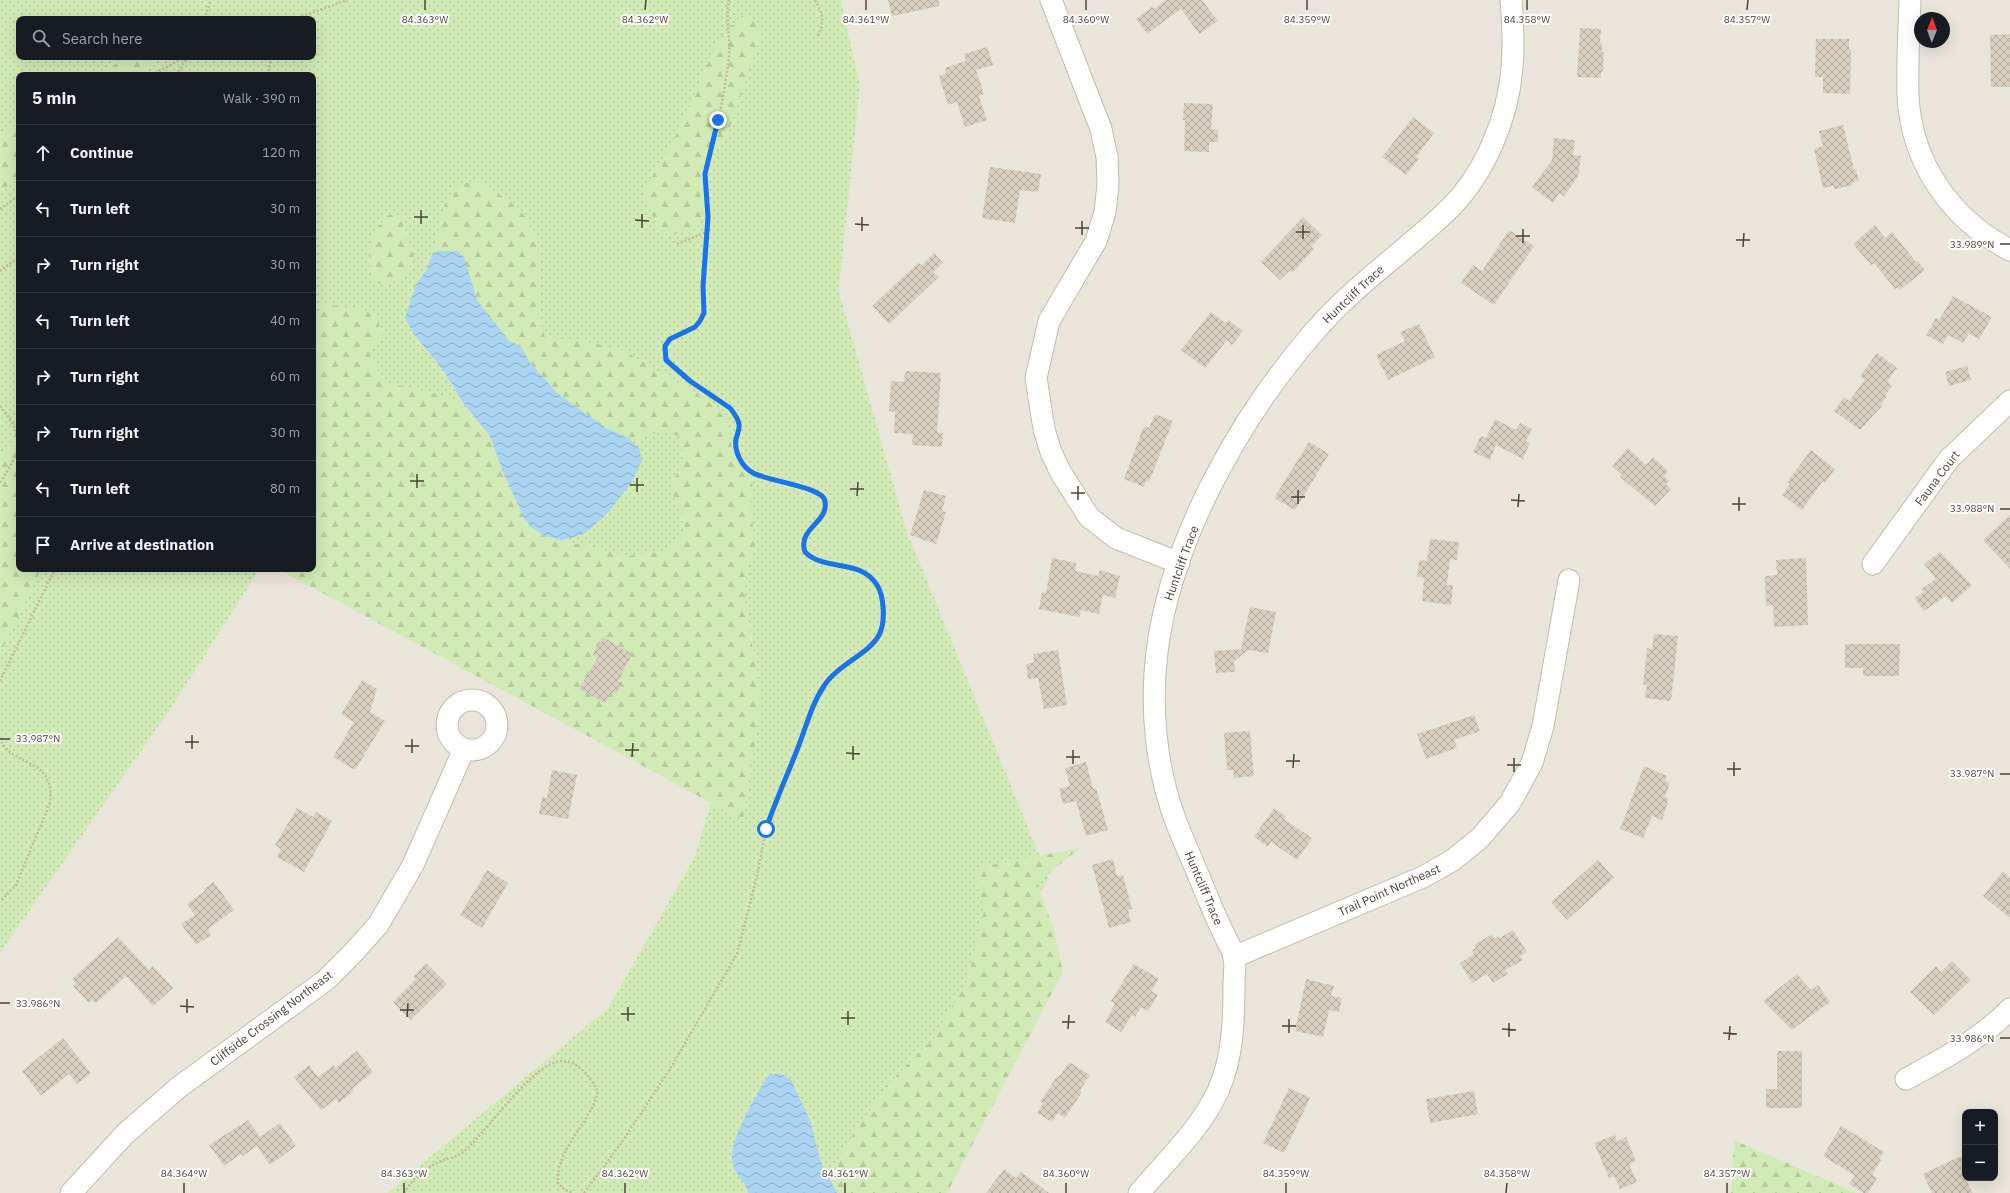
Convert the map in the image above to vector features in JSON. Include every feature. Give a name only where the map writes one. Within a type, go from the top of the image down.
[{"type":"street","points":[[1051,0],[1101,129],[1107,157],[1108,185],[1105,212],[1096,242],[1049,321],[1036,378],[1044,429],[1051,452],[1061,474],[1089,517],[1116,538],[1179,563]]},
{"type":"street","name":"Huntcliff Trace","points":[[1139,1193],[1197,1125],[1218,1092],[1228,1063],[1234,1023],[1234,957],[1174,817],[1164,780],[1157,743],[1154,698],[1156,654],[1164,609],[1179,563],[1201,508],[1224,460],[1252,414],[1282,370],[1315,331],[1350,294],[1450,208],[1468,188],[1485,159],[1503,116],[1512,71],[1514,33],[1511,0]]},
{"type":"street","points":[[1910,0],[1908,95],[1912,126],[1921,155],[1931,178],[1957,212],[1975,229],[2010,250]]},
{"type":"street","name":"Fauna Court","points":[[1873,564],[1949,459],[2010,401]]},
{"type":"street","name":"Trail Point Northeast","points":[[1234,957],[1423,878],[1453,860],[1480,838],[1510,803],[1532,763],[1543,726],[1569,580]]},
{"type":"street","name":"Cliffside Crossing Northeast","points":[[72,1193],[125,1134],[179,1087],[326,980],[373,931],[413,865],[464,749]]},
{"type":"street","points":[[1906,1078],[1955,1052],[1990,1027],[2010,1009]]},
{"type":"path","points":[[205,16],[211,0]]},
{"type":"path","points":[[303,16],[348,0]]},
{"type":"path","points":[[584,1193],[622,1142],[670,1069],[737,954],[757,876],[766,829],[812,707],[824,685],[841,668],[871,645],[879,635],[882,624],[881,596],[877,585],[868,575],[854,568],[816,560],[805,552],[803,546],[804,538],[818,521],[826,508],[825,500],[822,494],[814,490],[753,473],[744,465],[736,447],[739,424],[736,415],[730,408],[690,381],[666,360],[665,346],[670,339],[695,327],[704,313],[703,286],[707,232],[705,174],[708,157],[716,133],[729,57],[728,0]]},
{"type":"path","points":[[815,0],[820,8],[823,20],[817,37]]},
{"type":"path","points":[[158,72],[180,60]]},
{"type":"path","points":[[178,72],[186,60]]},
{"type":"path","points":[[268,72],[271,60]]},
{"type":"path","points":[[0,209],[16,197]]},
{"type":"path","points":[[677,244],[707,232]]},
{"type":"path","points":[[0,271],[16,258]]},
{"type":"path","points":[[0,406],[16,432]]},
{"type":"path","points":[[0,482],[16,456]]},
{"type":"path","points":[[0,681],[54,572]]},
{"type":"path","points":[[0,738],[2,744],[43,773],[49,780],[52,789],[50,803],[16,885],[0,902]]},
{"type":"path","points":[[404,1193],[411,1180],[422,1172],[443,1160],[461,1154],[517,1093],[539,1073],[557,1062],[571,1063],[581,1067],[598,1091],[595,1105],[564,1154],[557,1174],[558,1184],[565,1190],[573,1193]]},
{"type":"shaded area","points":[[841,0],[2010,0],[2010,1193],[1857,1193],[1734,1140],[1731,1193],[852,1193],[907,532],[839,291],[860,85]]},
{"type":"shaded area","points":[[316,570],[761,645],[694,858],[608,1008],[387,1193],[0,1193],[0,953],[170,710],[258,572],[316,572]]},
{"type":"green space","points":[[0,0],[841,0],[860,85],[839,291],[907,532],[1049,879],[854,1180],[852,1193],[387,1193],[608,1008],[694,858],[755,661],[751,634],[594,563],[316,488],[316,72],[16,72],[16,572],[258,572],[170,710],[0,953]]},
{"type":"green space","points":[[741,16],[754,19],[762,31],[727,136],[702,163],[703,206],[701,223],[690,233],[660,234],[643,192],[672,144],[718,40]]},
{"type":"green space","points":[[120,60],[158,60],[141,72],[106,72]]},
{"type":"green space","points":[[16,124],[16,179],[0,193],[0,138]]},
{"type":"green space","points":[[475,180],[510,201],[526,217],[538,238],[541,296],[538,313],[545,337],[584,341],[623,350],[718,408],[730,429],[732,450],[753,480],[750,501],[755,545],[746,576],[745,599],[761,701],[743,820],[284,572],[316,572],[316,327],[321,304],[362,308],[377,318],[382,334],[372,347],[374,364],[386,383],[446,396],[464,404],[490,436],[503,472],[531,527],[545,536],[627,556],[667,551],[685,530],[682,513],[670,489],[684,457],[679,436],[661,432],[634,439],[621,436],[593,420],[551,386],[530,362],[520,346],[510,342],[477,300],[457,252],[438,251],[432,255],[445,204],[455,187]]},
{"type":"green space","points":[[387,215],[407,215],[402,229],[414,256],[406,276],[383,286],[373,279],[369,251],[372,238]]},
{"type":"green space","points":[[16,432],[16,572],[40,572],[0,654],[0,460]]},
{"type":"green space","points":[[1080,848],[1037,883],[1054,930],[1063,972],[947,1193],[837,1193],[829,1179],[848,1142],[886,1086],[934,1038],[967,980],[984,912],[975,868]]},
{"type":"green space","points":[[1734,1140],[1857,1193],[1731,1193]]},
{"type":"water","points":[[438,251],[457,251],[464,257],[477,300],[510,342],[520,345],[531,364],[558,394],[606,428],[627,437],[639,448],[642,460],[632,482],[608,513],[587,532],[561,540],[545,536],[531,527],[524,518],[503,472],[490,436],[464,404],[443,370],[414,334],[405,318],[415,286],[426,271],[432,255]]},
{"type":"water","points":[[770,1074],[782,1074],[791,1080],[810,1120],[821,1162],[837,1193],[748,1193],[746,1186],[734,1170],[732,1157],[733,1147],[737,1136],[753,1101]]},
{"type":"building","points":[[888,0],[939,0],[939,6],[892,16]]},
{"type":"building","points":[[1166,0],[1202,0],[1218,21],[1199,34],[1181,9],[1147,34],[1136,19],[1152,7],[1154,9]]},
{"type":"building","points":[[1580,28],[1601,29],[1600,43],[1602,43],[1602,52],[1604,52],[1603,72],[1601,72],[1601,78],[1577,77]]},
{"type":"building","points":[[2010,34],[2010,87],[1991,87],[1990,35]]},
{"type":"building","points":[[1816,39],[1849,39],[1849,50],[1851,50],[1850,94],[1823,93],[1823,77],[1815,77]]},
{"type":"building","points":[[987,47],[993,65],[976,70],[984,94],[979,96],[987,120],[965,127],[957,102],[948,105],[939,76],[946,74],[945,68],[966,61],[964,54]]},
{"type":"building","points":[[1184,103],[1213,104],[1211,129],[1218,130],[1218,142],[1209,142],[1209,152],[1184,151]]},
{"type":"building","points":[[1413,117],[1434,133],[1416,157],[1419,159],[1406,175],[1382,157]]},
{"type":"building","points":[[1843,125],[1854,170],[1856,169],[1859,181],[1853,182],[1853,185],[1834,189],[1833,186],[1823,188],[1814,149],[1823,146],[1819,131]]},
{"type":"building","points":[[1554,138],[1575,140],[1573,155],[1581,156],[1578,177],[1564,196],[1559,193],[1553,203],[1532,187],[1552,160]]},
{"type":"building","points":[[990,167],[1041,174],[1038,192],[1020,190],[1015,223],[982,218]]},
{"type":"building","points":[[1303,217],[1322,235],[1311,247],[1314,249],[1293,272],[1289,271],[1280,280],[1261,262]]},
{"type":"building","points":[[1875,225],[1885,238],[1892,232],[1916,262],[1917,261],[1925,270],[1900,290],[1898,287],[1895,289],[1874,263],[1871,265],[1853,244]]},
{"type":"building","points":[[1509,230],[1534,246],[1494,305],[1461,283],[1473,265],[1482,271]]},
{"type":"building","points":[[934,253],[943,263],[933,272],[939,277],[889,324],[872,306],[918,263],[922,265]]},
{"type":"building","points":[[1953,296],[1992,317],[1979,339],[1969,333],[1963,343],[1948,335],[1943,344],[1926,335],[1936,318],[1939,320]]},
{"type":"building","points":[[1211,312],[1226,323],[1228,320],[1243,331],[1232,345],[1227,340],[1205,368],[1181,350]]},
{"type":"building","points":[[1419,324],[1435,357],[1388,380],[1376,355],[1405,341],[1400,332]]},
{"type":"building","points":[[1877,353],[1897,368],[1887,382],[1892,386],[1885,395],[1887,396],[1881,404],[1882,406],[1860,430],[1834,411],[1844,397],[1849,401],[1865,380],[1860,376]]},
{"type":"building","points":[[1967,366],[1971,380],[1949,386],[1945,372]]},
{"type":"building","points":[[905,371],[941,373],[937,432],[943,433],[942,447],[912,445],[913,434],[894,433],[895,412],[889,411],[891,381],[904,382]]},
{"type":"building","points":[[1155,414],[1173,421],[1149,482],[1146,481],[1144,487],[1124,479],[1144,426],[1149,428]]},
{"type":"building","points":[[1495,419],[1516,430],[1520,423],[1532,429],[1526,441],[1530,443],[1523,459],[1496,445],[1490,460],[1473,452],[1481,436],[1486,438]]},
{"type":"building","points":[[1309,442],[1329,454],[1295,510],[1274,498]]},
{"type":"building","points":[[1628,448],[1646,465],[1653,457],[1668,471],[1664,476],[1669,481],[1666,484],[1671,489],[1655,506],[1620,477],[1622,475],[1612,466]]},
{"type":"building","points":[[1811,450],[1835,469],[1825,483],[1823,481],[1802,510],[1782,495],[1790,484],[1787,482]]},
{"type":"building","points":[[924,490],[946,496],[942,511],[946,512],[936,544],[910,535]]},
{"type":"building","points":[[2010,515],[2010,569],[1983,540]]},
{"type":"building","points":[[1430,539],[1459,542],[1457,560],[1450,559],[1447,585],[1453,585],[1451,605],[1422,601],[1424,578],[1417,577],[1419,560],[1427,561]]},
{"type":"building","points":[[1940,552],[1972,585],[1952,603],[1946,596],[1924,611],[1914,598],[1924,592],[1922,589],[1936,579],[1924,564]]},
{"type":"building","points":[[1052,558],[1076,563],[1075,571],[1098,576],[1100,570],[1120,576],[1115,598],[1103,595],[1099,614],[1081,610],[1079,617],[1039,609],[1042,592],[1046,593]]},
{"type":"building","points":[[1806,558],[1808,625],[1774,627],[1773,605],[1766,606],[1765,576],[1777,575],[1776,560]]},
{"type":"building","points":[[1250,607],[1276,612],[1268,653],[1249,650],[1234,661],[1235,672],[1216,673],[1214,651],[1241,649]]},
{"type":"building","points":[[1654,634],[1678,636],[1671,701],[1645,698],[1647,685],[1643,684],[1647,648],[1652,649]]},
{"type":"building","points":[[603,637],[632,654],[618,682],[622,684],[616,694],[612,692],[605,703],[579,689],[598,657],[592,655]]},
{"type":"building","points":[[1845,644],[1900,644],[1899,676],[1863,676],[1863,668],[1845,668]]},
{"type":"building","points":[[1058,650],[1067,705],[1044,709],[1038,678],[1028,679],[1026,664],[1034,662],[1033,654]]},
{"type":"building","points":[[362,680],[377,689],[370,712],[385,721],[355,770],[333,757],[354,722],[341,714]]},
{"type":"building","points":[[1474,715],[1480,731],[1454,740],[1457,748],[1426,759],[1417,734]]},
{"type":"building","points":[[1250,731],[1254,776],[1234,778],[1233,770],[1227,770],[1224,733]]},
{"type":"building","points":[[1086,762],[1093,789],[1096,788],[1108,830],[1086,836],[1076,801],[1063,804],[1059,789],[1070,786],[1065,768]]},
{"type":"building","points":[[1644,766],[1667,776],[1665,781],[1670,783],[1665,797],[1669,799],[1662,820],[1652,816],[1643,838],[1620,829]]},
{"type":"building","points":[[552,770],[577,775],[568,819],[539,814],[542,797],[547,798]]},
{"type":"building","points":[[297,808],[313,817],[316,812],[332,821],[304,872],[277,857],[281,849],[275,845]]},
{"type":"building","points":[[1274,808],[1286,816],[1284,819],[1312,838],[1297,860],[1271,842],[1268,847],[1254,837]]},
{"type":"building","points":[[1113,859],[1117,876],[1123,875],[1132,909],[1128,910],[1131,922],[1109,928],[1092,865]]},
{"type":"building","points":[[1598,860],[1614,878],[1567,920],[1551,902]]},
{"type":"building","points":[[487,870],[508,883],[482,928],[460,915]]},
{"type":"building","points":[[2003,871],[2010,878],[2010,918],[1983,896]]},
{"type":"building","points":[[214,882],[234,910],[208,929],[211,935],[196,945],[181,924],[195,915],[187,904],[205,891],[204,889]]},
{"type":"building","points":[[1513,930],[1527,952],[1520,956],[1523,960],[1505,970],[1508,974],[1493,983],[1487,974],[1472,983],[1460,963],[1474,954],[1472,950],[1476,948],[1474,945],[1492,934],[1494,938],[1498,936],[1500,938]]},
{"type":"building","points":[[118,937],[149,970],[153,966],[173,988],[153,1006],[126,976],[96,1003],[92,1000],[89,1003],[73,986],[76,983],[72,979]]},
{"type":"building","points":[[1952,961],[1971,980],[1934,1015],[1910,992],[1936,966],[1941,972]]},
{"type":"building","points":[[426,963],[447,984],[411,1020],[393,1002],[416,979],[413,977]]},
{"type":"building","points":[[1134,964],[1159,979],[1151,991],[1158,995],[1148,1011],[1141,1007],[1135,1017],[1132,1015],[1121,1032],[1105,1022],[1115,1004],[1111,1001]]},
{"type":"building","points":[[1797,974],[1811,990],[1818,985],[1830,1002],[1792,1030],[1763,1001]]},
{"type":"building","points":[[1306,979],[1334,986],[1331,996],[1342,998],[1339,1012],[1329,1010],[1323,1037],[1295,1031]]},
{"type":"building","points":[[63,1038],[91,1073],[77,1084],[69,1074],[41,1096],[22,1071]]},
{"type":"building","points":[[357,1051],[373,1072],[352,1089],[354,1091],[339,1103],[336,1099],[321,1110],[294,1077],[309,1065],[318,1077],[334,1065],[335,1068]]},
{"type":"building","points":[[1777,1051],[1802,1051],[1802,1108],[1766,1108],[1766,1089],[1777,1089]]},
{"type":"building","points":[[1069,1062],[1090,1075],[1080,1090],[1082,1092],[1065,1118],[1058,1113],[1052,1122],[1037,1113],[1043,1103],[1040,1102],[1058,1075],[1060,1076]]},
{"type":"building","points":[[1289,1088],[1310,1098],[1284,1153],[1263,1143]]},
{"type":"building","points":[[1474,1091],[1478,1114],[1430,1123],[1426,1099]]},
{"type":"building","points":[[248,1120],[260,1137],[280,1123],[296,1146],[270,1165],[257,1146],[243,1156],[241,1154],[224,1166],[209,1145]]},
{"type":"building","points":[[1841,1126],[1884,1152],[1872,1175],[1877,1178],[1868,1193],[1864,1193],[1849,1184],[1855,1176],[1823,1156]]},
{"type":"building","points":[[1615,1135],[1617,1142],[1626,1137],[1636,1161],[1629,1164],[1637,1182],[1620,1189],[1614,1176],[1609,1178],[1594,1143]]},
{"type":"building","points":[[1962,1155],[1962,1181],[1967,1181],[1973,1193],[1932,1193],[1923,1174]]},
{"type":"building","points":[[1004,1169],[1016,1178],[1021,1172],[1049,1193],[986,1193]]},
{"type":"route","points":[[718,120],[705,174],[708,217],[703,286],[705,302],[704,313],[695,327],[670,339],[665,346],[664,353],[666,360],[690,381],[730,408],[736,415],[739,424],[736,440],[738,454],[740,460],[753,473],[787,484],[814,490],[822,494],[825,500],[826,508],[818,521],[804,538],[803,546],[805,552],[808,556],[816,560],[854,568],[868,575],[877,585],[881,596],[882,609],[882,624],[879,635],[871,645],[836,672],[824,685],[812,707],[797,750],[774,804],[766,829]]}]
